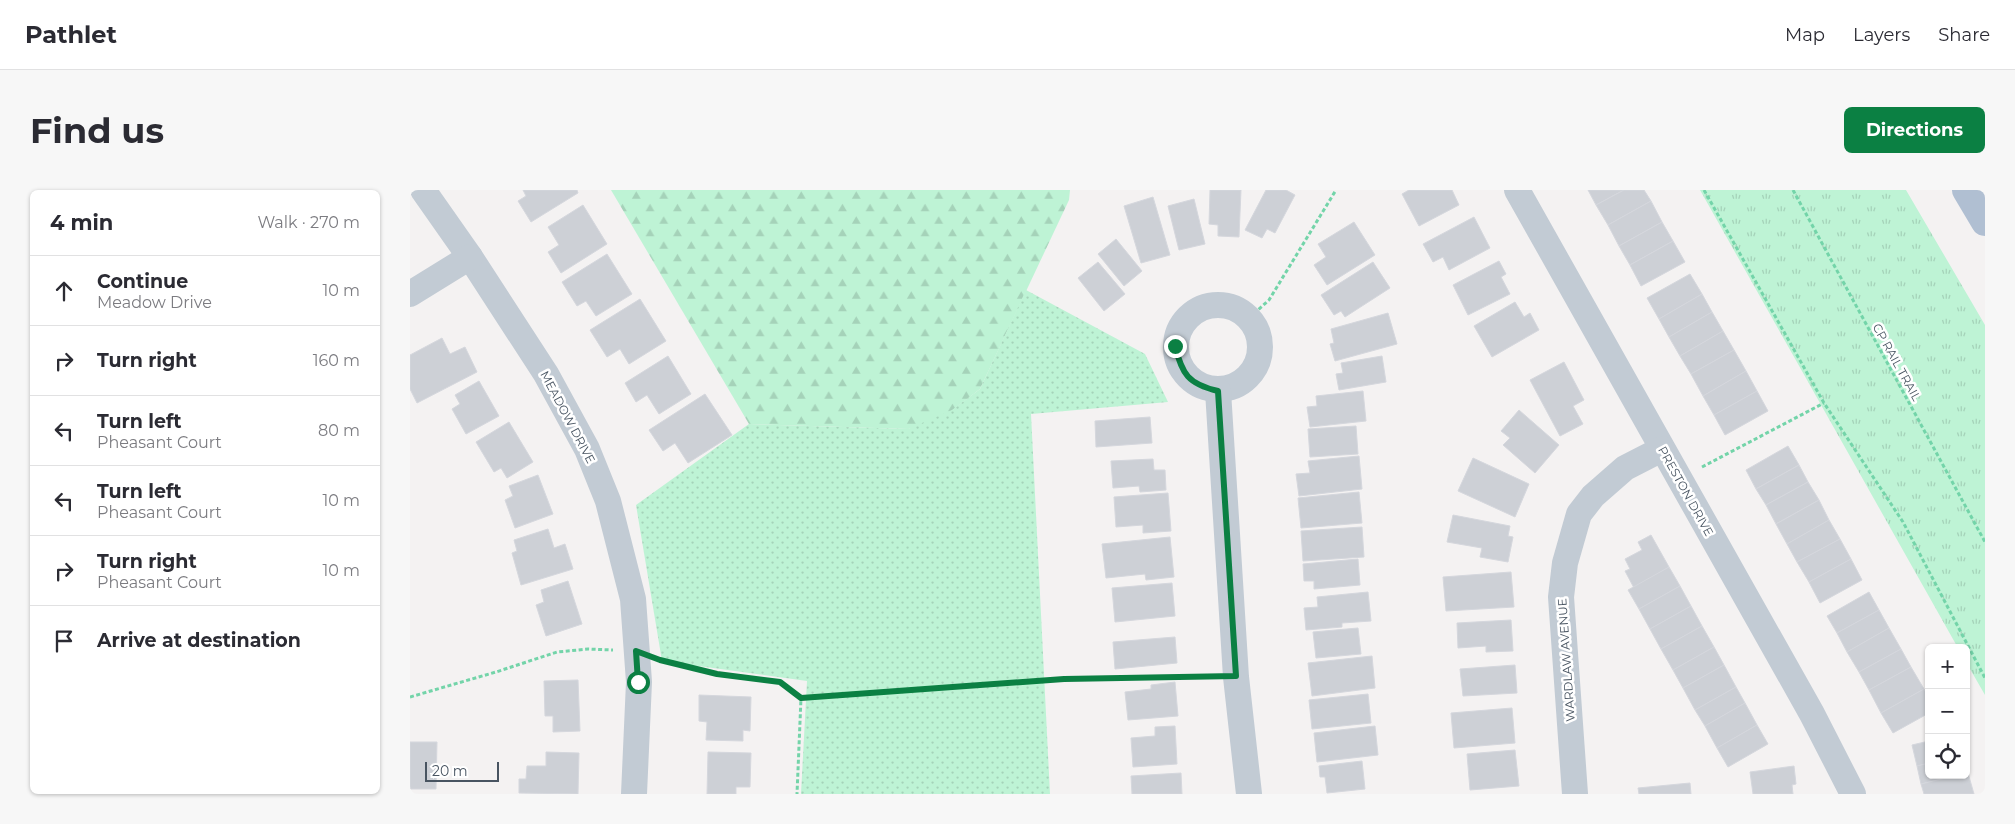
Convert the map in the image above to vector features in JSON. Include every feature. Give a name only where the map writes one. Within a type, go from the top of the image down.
[{"type":"main road","points":[[1966,190],[1985,222]]},
{"type":"street","name":"MEADOW DRIVE","points":[[423,190],[470,257],[546,374],[587,449],[608,501],[633,599],[638,682],[634,794]]},
{"type":"street","name":"PRESTON DRIVE","points":[[1517,190],[1812,714],[1853,794]]},
{"type":"street","points":[[410,294],[470,257]]},
{"type":"street","points":[[1213,305],[1227,306],[1244,313],[1249,318],[1260,338],[1261,353],[1254,370],[1244,382],[1218,391],[1202,387],[1189,379],[1180,367],[1175,346],[1178,331],[1186,319],[1198,310],[1213,305]]},
{"type":"street","points":[[1218,391],[1236,676],[1249,794]]},
{"type":"street","name":"WARDLAW AVENUE","points":[[1575,794],[1561,597],[1565,563],[1579,514],[1593,496],[1625,468],[1662,449]]},
{"type":"path","points":[[1249,318],[1269,300],[1336,190]]},
{"type":"path","points":[[1704,190],[1824,403],[1903,522],[1985,678]]},
{"type":"path","name":"CP RAIL TRAIL","points":[[1793,190],[1985,542]]},
{"type":"path","points":[[1679,479],[1824,403]]},
{"type":"path","points":[[410,697],[557,652],[588,649],[636,651],[660,660],[717,674],[780,682],[801,698],[1064,679],[1236,676]]},
{"type":"path","points":[[797,794],[801,698]]},
{"type":"green space","points":[[611,190],[1070,190],[1069,200],[980,389],[937,422],[908,429],[749,424]]},
{"type":"green space","points":[[1700,190],[1906,190],[1985,325],[1985,695],[1970,669],[1970,644],[1956,644]]},
{"type":"green space","points":[[1026,290],[1145,354],[1168,402],[1031,414],[1050,794],[801,794],[807,681],[662,661],[636,505],[749,424],[908,429],[952,410],[980,389]]},
{"type":"building","points":[[523,190],[577,190],[578,193],[531,222],[518,201],[526,196]]},
{"type":"building","points":[[1210,190],[1241,190],[1239,237],[1218,236],[1218,225],[1209,224]]},
{"type":"building","points":[[1266,190],[1286,190],[1295,195],[1275,233],[1267,229],[1262,238],[1245,230]]},
{"type":"building","points":[[1409,190],[1452,190],[1459,205],[1419,226],[1402,194]]},
{"type":"building","points":[[1588,190],[1624,190],[1596,205]]},
{"type":"building","points":[[1624,190],[1644,190],[1651,201],[1608,225],[1596,205]]},
{"type":"building","points":[[1153,197],[1170,255],[1141,263],[1124,206]]},
{"type":"building","points":[[1194,199],[1205,244],[1179,250],[1168,206]]},
{"type":"building","points":[[1651,201],[1662,222],[1619,246],[1608,225]]},
{"type":"building","points":[[583,205],[607,244],[561,273],[548,252],[559,245],[548,227]]},
{"type":"building","points":[[1474,217],[1490,248],[1449,270],[1443,257],[1433,262],[1423,244]]},
{"type":"building","points":[[1354,222],[1375,255],[1327,285],[1314,265],[1326,257],[1318,244]]},
{"type":"building","points":[[1662,222],[1673,241],[1630,265],[1619,246]]},
{"type":"building","points":[[1116,239],[1142,271],[1124,286],[1098,254]]},
{"type":"building","points":[[1673,241],[1685,262],[1641,286],[1630,265]]},
{"type":"building","points":[[607,254],[632,294],[596,316],[586,301],[577,306],[562,282]]},
{"type":"building","points":[[1499,261],[1506,274],[1501,277],[1510,294],[1468,315],[1453,285]]},
{"type":"building","points":[[1098,262],[1125,294],[1104,311],[1078,278]]},
{"type":"building","points":[[1373,262],[1390,288],[1345,317],[1341,311],[1334,315],[1321,295]]},
{"type":"building","points":[[1690,274],[1702,294],[1659,319],[1647,298]]},
{"type":"building","points":[[1702,294],[1712,312],[1669,337],[1659,319]]},
{"type":"building","points":[[640,299],[666,341],[629,364],[620,349],[607,357],[590,330]]},
{"type":"building","points":[[1515,302],[1524,317],[1530,313],[1539,330],[1492,357],[1474,326]]},
{"type":"building","points":[[1712,312],[1723,331],[1680,356],[1669,337]]},
{"type":"building","points":[[1388,313],[1397,344],[1335,361],[1330,344],[1334,343],[1331,329]]},
{"type":"building","points":[[1723,331],[1734,350],[1691,374],[1680,356]]},
{"type":"building","points":[[442,338],[450,354],[465,347],[477,372],[417,403],[410,389],[410,355]]},
{"type":"building","points":[[1734,350],[1746,371],[1703,396],[1691,374]]},
{"type":"building","points":[[668,356],[691,394],[659,414],[647,395],[636,402],[625,383]]},
{"type":"building","points":[[1382,356],[1386,382],[1339,390],[1336,374],[1343,373],[1341,363]]},
{"type":"building","points":[[1564,362],[1584,400],[1573,406],[1583,424],[1560,436],[1530,380]]},
{"type":"building","points":[[1746,371],[1757,391],[1714,415],[1703,396]]},
{"type":"building","points":[[479,381],[499,416],[466,434],[452,409],[460,404],[455,395]]},
{"type":"building","points":[[1363,391],[1366,421],[1310,427],[1307,407],[1317,406],[1316,396]]},
{"type":"building","points":[[1757,391],[1768,411],[1725,435],[1714,415]]},
{"type":"building","points":[[705,394],[732,435],[688,463],[675,443],[663,451],[649,430]]},
{"type":"building","points":[[1519,410],[1559,445],[1535,473],[1503,445],[1510,438],[1501,431]]},
{"type":"building","points":[[1150,417],[1152,443],[1096,447],[1095,421]]},
{"type":"building","points":[[509,422],[533,462],[507,478],[501,468],[494,472],[476,442]]},
{"type":"building","points":[[1356,426],[1358,454],[1310,457],[1308,429]]},
{"type":"building","points":[[1788,446],[1799,465],[1756,489],[1746,470]]},
{"type":"building","points":[[1359,456],[1362,489],[1299,496],[1296,474],[1310,473],[1308,461]]},
{"type":"building","points":[[1473,458],[1529,484],[1515,517],[1458,491]]},
{"type":"building","points":[[1153,459],[1154,470],[1165,470],[1166,490],[1140,492],[1139,486],[1113,488],[1111,461]]},
{"type":"building","points":[[1799,465],[1808,482],[1766,505],[1756,489]]},
{"type":"building","points":[[538,475],[553,514],[515,528],[505,500],[513,496],[509,486]]},
{"type":"building","points":[[1808,482],[1819,500],[1776,524],[1766,505]]},
{"type":"building","points":[[1359,492],[1362,523],[1301,528],[1298,498]]},
{"type":"building","points":[[1168,493],[1171,531],[1143,533],[1143,525],[1116,527],[1114,497]]},
{"type":"building","points":[[1819,500],[1829,520],[1787,544],[1776,524]]},
{"type":"building","points":[[1453,515],[1510,526],[1508,536],[1513,537],[1508,562],[1480,557],[1482,548],[1447,542]]},
{"type":"building","points":[[1829,520],[1840,539],[1797,562],[1787,544]]},
{"type":"building","points":[[1362,527],[1364,557],[1303,561],[1301,531]]},
{"type":"building","points":[[548,529],[554,548],[565,544],[573,569],[521,585],[512,553],[517,551],[514,540]]},
{"type":"building","points":[[1651,535],[1669,567],[1634,588],[1625,571],[1630,569],[1625,559],[1642,550],[1638,542]]},
{"type":"building","points":[[1170,537],[1174,577],[1146,580],[1145,574],[1106,578],[1102,544]]},
{"type":"building","points":[[1840,539],[1851,559],[1809,582],[1797,562]]},
{"type":"building","points":[[1358,559],[1360,585],[1314,589],[1314,581],[1304,581],[1303,564]]},
{"type":"building","points":[[1851,559],[1862,580],[1820,603],[1809,582]]},
{"type":"building","points":[[1669,567],[1680,586],[1639,609],[1628,590]]},
{"type":"building","points":[[1511,572],[1514,607],[1446,611],[1443,577]]},
{"type":"building","points":[[568,581],[582,624],[546,636],[536,605],[544,602],[541,590]]},
{"type":"building","points":[[1172,583],[1175,616],[1115,622],[1112,588]]},
{"type":"building","points":[[1680,586],[1691,606],[1650,629],[1639,609]]},
{"type":"building","points":[[1368,592],[1371,621],[1342,623],[1342,627],[1306,630],[1304,608],[1318,607],[1317,597]]},
{"type":"building","points":[[1869,592],[1879,610],[1837,633],[1827,616]]},
{"type":"building","points":[[1691,606],[1702,626],[1661,649],[1650,629]]},
{"type":"building","points":[[1879,610],[1889,628],[1847,652],[1837,633]]},
{"type":"building","points":[[1511,620],[1513,651],[1486,652],[1486,646],[1458,648],[1457,623]]},
{"type":"building","points":[[1702,626],[1714,647],[1673,670],[1661,649]]},
{"type":"building","points":[[1358,628],[1361,654],[1316,658],[1313,632]]},
{"type":"building","points":[[1889,628],[1901,649],[1859,672],[1847,652]]},
{"type":"building","points":[[1175,637],[1177,663],[1115,669],[1113,642]]},
{"type":"building","points":[[1714,647],[1724,665],[1683,688],[1673,670]]},
{"type":"building","points":[[1901,649],[1911,667],[1869,690],[1859,672]]},
{"type":"building","points":[[1372,656],[1375,688],[1312,696],[1308,663]]},
{"type":"building","points":[[1515,665],[1517,693],[1463,696],[1460,669]]},
{"type":"building","points":[[1724,665],[1736,687],[1695,710],[1683,688]]},
{"type":"building","points":[[1911,667],[1924,689],[1881,713],[1869,690]]},
{"type":"building","points":[[578,680],[580,731],[553,732],[553,716],[545,716],[544,681]]},
{"type":"building","points":[[1175,682],[1178,716],[1128,720],[1125,692],[1151,689],[1151,685]]},
{"type":"building","points":[[1736,687],[1745,703],[1705,726],[1695,710]]},
{"type":"building","points":[[1924,689],[1925,715],[1893,733],[1881,713]]},
{"type":"building","points":[[1368,694],[1371,723],[1312,729],[1309,700]]},
{"type":"building","points":[[699,695],[751,697],[750,731],[743,730],[743,741],[706,740],[707,722],[699,721]]},
{"type":"building","points":[[1745,703],[1757,725],[1717,748],[1705,726]]},
{"type":"building","points":[[1512,708],[1515,743],[1454,748],[1451,713]]},
{"type":"building","points":[[1757,725],[1768,744],[1728,767],[1717,748]]},
{"type":"building","points":[[1175,726],[1177,764],[1133,767],[1131,738],[1155,736],[1155,727]]},
{"type":"building","points":[[1375,726],[1378,755],[1317,762],[1314,733]]},
{"type":"building","points":[[410,742],[437,742],[436,789],[410,789]]},
{"type":"building","points":[[1925,742],[1925,764],[1917,766],[1912,745]]},
{"type":"building","points":[[1515,750],[1519,786],[1470,790],[1467,754]]},
{"type":"building","points":[[546,752],[579,753],[578,794],[519,793],[519,779],[526,779],[527,766],[546,766]]},
{"type":"building","points":[[708,752],[751,753],[750,787],[736,787],[736,794],[707,794]]},
{"type":"building","points":[[1362,761],[1365,789],[1327,793],[1325,777],[1320,777],[1319,766]]},
{"type":"building","points":[[1925,764],[1925,779],[1942,779],[1921,784],[1917,766]]},
{"type":"building","points":[[1794,766],[1796,784],[1792,785],[1793,794],[1753,794],[1750,772]]},
{"type":"building","points":[[1181,773],[1182,794],[1132,794],[1131,776]]},
{"type":"building","points":[[1942,779],[1970,779],[1974,794],[1924,794],[1921,784]]},
{"type":"building","points":[[1690,783],[1691,794],[1639,794],[1638,788]]},
{"type":"route","points":[[638,682],[636,651],[660,660],[717,674],[780,682],[801,698],[1064,679],[1236,676],[1218,391],[1202,387],[1189,379],[1180,367],[1175,346]]}]
